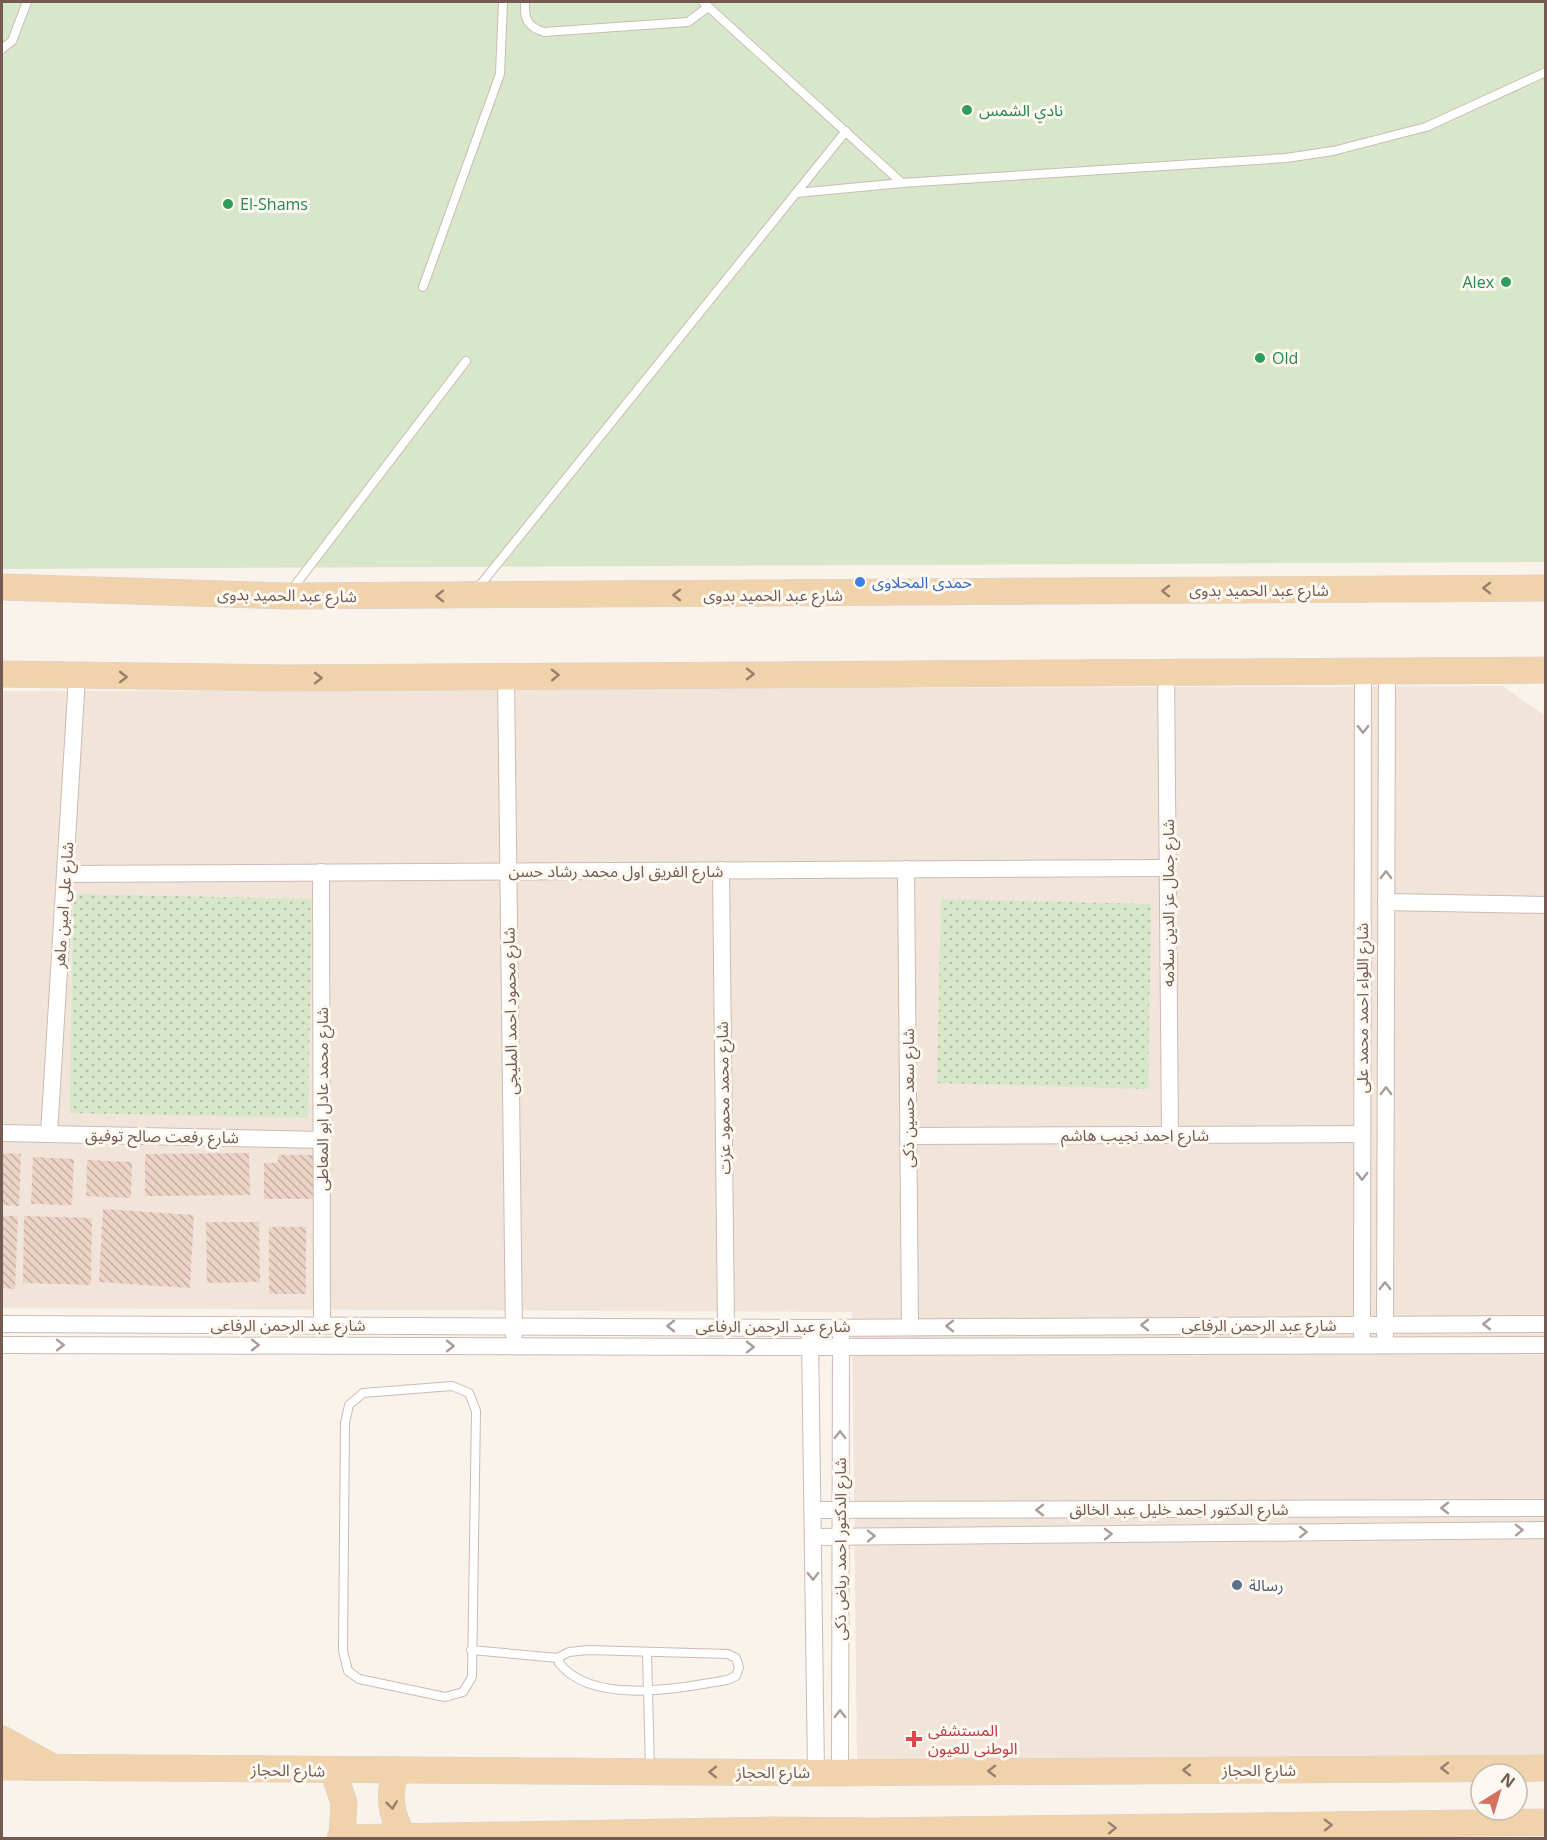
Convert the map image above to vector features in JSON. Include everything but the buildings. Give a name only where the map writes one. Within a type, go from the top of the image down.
[{"type":"main road","name":"شارع عبد الحميد بدوى","points":[[2,586],[286,596],[1545,588]]},
{"type":"main road","points":[[2,674],[77,677],[506,676],[1545,670]]},
{"type":"main road","points":[[2,1738],[52,1767]]},
{"type":"main road","name":"شارع الحجاز","points":[[2,1767],[828,1773],[1545,1767]]},
{"type":"main road","points":[[333,1770],[344,1803],[341,1839],[1487,1830],[1545,1822]]},
{"type":"main road","points":[[396,1770],[391,1787],[390,1806],[395,1823],[405,1838]]},
{"type":"street","name":"شارع اللواء احمد محمد على","points":[[1375,670],[1386,902],[1385,1345]]},
{"type":"street","name":"شارع اللواء احمد محمد على","points":[[1362,1345],[1362,1134],[1375,670]]},
{"type":"street","name":"شارع جمال عز الدين سلامه","points":[[1166,672],[1170,1135]]},
{"type":"street","name":"شارع محمود احمد المليجى","points":[[506,676],[514,1346]]},
{"type":"street","name":"شارع على امين ماهر","points":[[48,1134],[77,677]]},
{"type":"street","name":"شارع الفريق اول محمد رشاد حسن","points":[[65,874],[1168,868]]},
{"type":"street","name":"شارع سعد حسين ذكى","points":[[906,869],[910,1326]]},
{"type":"street","name":"شارع محمد محمود عزت","points":[[720,870],[726,1326]]},
{"type":"street","name":"شارع محمد عادل ابو المعاطى","points":[[321,872],[322,1325]]},
{"type":"street","points":[[1386,902],[1545,905]]},
{"type":"street","name":"شارع رفعت صالح توفيق","points":[[2,1133],[322,1140]]},
{"type":"street","name":"شارع احمد نجيب هاشم","points":[[908,1136],[1362,1134]]},
{"type":"street","name":"شارع عبد الرحمن الرفاعى","points":[[2,1324],[810,1328],[841,1326],[1545,1324]]},
{"type":"street","name":"شارع الدكتور احمد رياض ذكى","points":[[828,1773],[840,1537],[841,1326]]},
{"type":"street","name":"شارع الدكتور احمد رياض ذكى","points":[[810,1328],[813,1537],[828,1773]]},
{"type":"street","name":"شارع عبد الرحمن الرفاعى","points":[[2,1344],[810,1347],[1545,1345]]},
{"type":"street","points":[[1484,1508],[1484,1531]]},
{"type":"street","name":"شارع الدكتور احمد خليل عبد الخالق","points":[[813,1510],[1545,1508]]},
{"type":"street","name":"شارع الدكتور احمد خليل عبد الخالق","points":[[813,1537],[1545,1530]]},
{"type":"lane","points":[[2,49],[12,41],[27,2]]},
{"type":"lane","points":[[423,287],[500,74],[503,2]]},
{"type":"lane","points":[[525,2],[524,15],[528,23],[544,32],[688,22],[706,4],[902,183]]},
{"type":"lane","points":[[797,193],[902,183],[1286,158],[1333,151],[1426,127],[1545,72]]},
{"type":"lane","points":[[471,596],[846,131]]},
{"type":"lane","points":[[286,596],[466,362]]},
{"type":"lane","points":[[452,1386],[464,1389],[473,1398],[476,1411],[471,1650],[471,1683],[463,1692],[451,1697],[359,1679],[345,1665],[343,1651],[345,1414],[355,1398],[363,1393],[452,1386]]},
{"type":"lane","points":[[471,1650],[558,1658],[565,1653],[588,1650],[728,1653],[736,1659],[739,1667],[736,1676],[727,1680],[648,1690],[599,1686],[567,1671],[558,1658]]},
{"type":"lane","points":[[647,1652],[650,1772]]},
{"type":"shaded area","points":[[1503,686],[1545,716],[1545,1758],[857,1762],[852,1312],[2,1308],[2,691]]},
{"type":"shaded area","points":[[1546,1834],[1545,1838],[1048,1838]]},
{"type":"green space","points":[[2,2],[1545,2],[1545,562],[2,569]]},
{"type":"green space","points":[[73,894],[312,899],[308,1118],[70,1113]]},
{"type":"green space","points":[[941,899],[1151,904],[1148,1089],[937,1083]]},
{"type":"place","name":"نادي الشمس","points":[[967,110]]},
{"type":"place","name":"El-Shams","points":[[228,204]]},
{"type":"place","name":"Alex","points":[[1506,282]]},
{"type":"place","name":"Old","points":[[1260,358]]},
{"type":"place","name":"حمدى المحلاوى","points":[[860,582]]},
{"type":"place","name":"رسالة","points":[[1237,1585]]},
{"type":"place","name":"المستشفى الوطنى للعيون","points":[[914,1739]]}]
